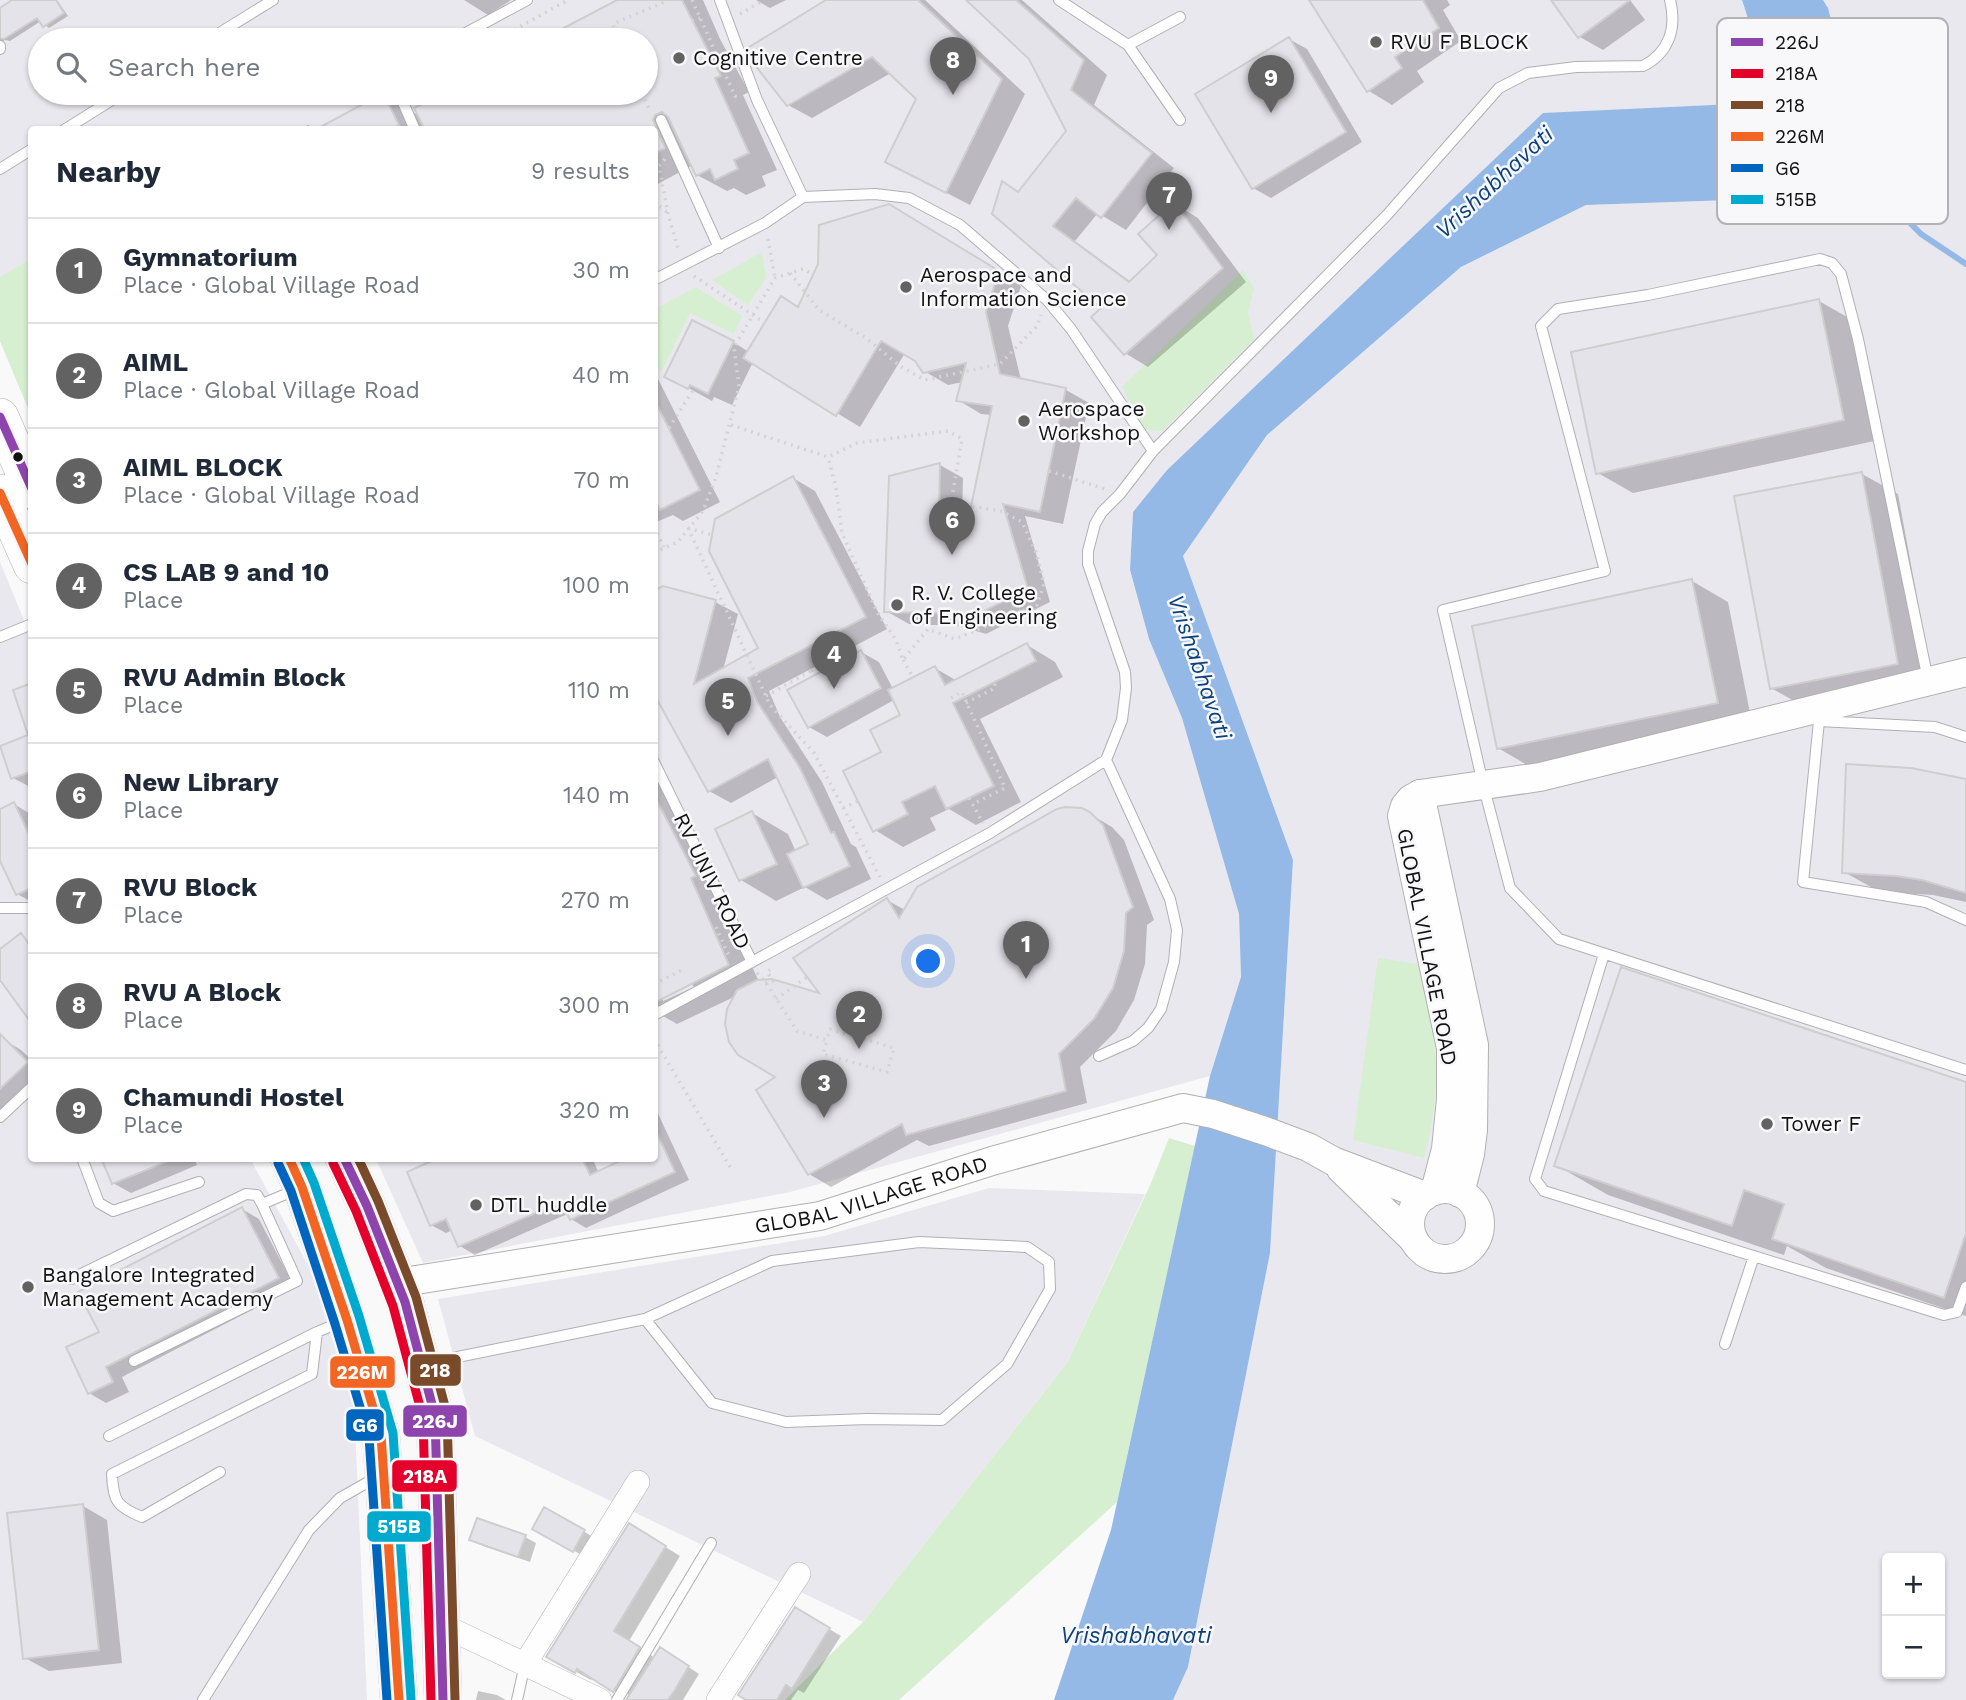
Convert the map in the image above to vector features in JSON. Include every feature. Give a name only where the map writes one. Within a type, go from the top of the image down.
[{"type":"highway","points":[[0,417],[10,504],[28,554]]},
{"type":"highway","points":[[352,1162],[405,1301],[435,1416],[443,1700]]},
{"type":"highway","points":[[296,1173],[313,1273],[332,1326],[381,1435],[399,1700]]},
{"type":"street","name":"GLOBAL VILLAGE ROAD","points":[[1414,1240],[1410,1221],[1413,1212],[1440,1193],[1470,1154],[1474,1130],[1474,1045],[1420,794],[1539,777],[1966,672]]},
{"type":"street","name":"GLOBAL VILLAGE ROAD","points":[[397,1283],[820,1216],[992,1161],[1184,1108],[1213,1114],[1308,1147],[1333,1161],[1473,1202],[1479,1216],[1479,1232],[1467,1252],[1453,1258],[1438,1259],[1424,1252],[1333,1161]]},
{"type":"street","points":[[525,1664],[638,1482]]},
{"type":"street","points":[[718,1700],[799,1574]]},
{"type":"street","points":[[440,1624],[600,1700]]},
{"type":"lane","points":[[228,28],[273,0]]},
{"type":"lane","points":[[475,28],[527,0]]},
{"type":"lane","points":[[720,0],[757,100],[803,197]]},
{"type":"lane","points":[[1059,0],[1128,45],[1180,120]]},
{"type":"lane","points":[[658,1013],[736,971],[753,967],[990,834],[1106,760],[1122,720],[1126,688],[1125,672],[1088,564],[1088,551],[1095,524],[1102,512],[1120,494],[1153,451],[1387,215],[1499,88],[1528,73],[1576,67],[1643,66],[1651,62],[1661,54],[1672,30],[1670,0]]},
{"type":"lane","points":[[1128,45],[1180,17]]},
{"type":"lane","points":[[70,126],[104,105]]},
{"type":"lane","points":[[404,105],[413,126]]},
{"type":"lane","points":[[661,120],[719,248]]},
{"type":"lane","points":[[0,169],[28,152]]},
{"type":"lane","points":[[658,278],[765,223],[803,197],[892,194],[909,198],[960,225],[1047,300],[1071,330],[1153,451]]},
{"type":"lane","points":[[1928,680],[1858,339],[1841,274],[1832,263],[1820,259],[1648,295],[1558,309],[1541,326],[1605,571],[1443,610],[1510,888],[1559,939],[1966,1070]]},
{"type":"lane","points":[[0,637],[28,626]]},
{"type":"lane","points":[[1966,737],[1935,727],[1819,721],[1803,882],[1926,902],[1966,920]]},
{"type":"lane","points":[[1099,1056],[1133,1041],[1148,1028],[1161,1009],[1174,962],[1177,930],[1170,899],[1106,760]]},
{"type":"lane","name":"RV UNIV ROAD","points":[[658,770],[753,967]]},
{"type":"lane","points":[[0,908],[28,908]]},
{"type":"lane","points":[[1604,954],[1535,1179],[1544,1191],[1944,1315],[1957,1312],[1966,1287]]},
{"type":"lane","points":[[0,1117],[28,1091]]},
{"type":"lane","points":[[84,1162],[99,1203],[113,1211],[199,1182]]},
{"type":"lane","points":[[262,1204],[296,1173]]},
{"type":"lane","points":[[71,1279],[246,1194],[257,1195],[313,1273],[134,1361]]},
{"type":"lane","points":[[421,1364],[645,1319],[772,1261],[919,1242],[1027,1247],[1049,1262],[1049,1289],[1007,1364],[942,1420],[786,1422],[712,1404],[645,1319]]},
{"type":"lane","points":[[1725,1344],[1754,1256]]},
{"type":"lane","points":[[109,1436],[332,1326]]},
{"type":"lane","points":[[220,1472],[142,1517],[122,1510],[113,1493],[112,1474],[312,1374],[332,1326]]},
{"type":"lane","points":[[204,1700],[310,1530],[340,1498],[383,1473]]},
{"type":"lane","points":[[617,1700],[711,1543]]},
{"type":"lane","points":[[517,1700],[525,1664]]},
{"type":"path","points":[[518,28],[568,0]]},
{"type":"path","points":[[614,28],[612,24],[669,0]]},
{"type":"path","points":[[692,0],[735,96],[757,100]]},
{"type":"path","points":[[729,20],[764,0]]},
{"type":"path","points":[[692,21],[700,18]]},
{"type":"path","points":[[668,155],[659,166],[668,214],[683,267],[765,323]]},
{"type":"path","points":[[658,205],[668,214]]},
{"type":"path","points":[[765,223],[775,278]]},
{"type":"path","points":[[658,550],[678,542],[703,511],[716,477],[739,386],[734,347],[775,278],[803,269],[813,274]]},
{"type":"path","points":[[790,273],[819,310],[866,338],[900,366],[925,380],[1000,365],[1037,326],[1047,300]]},
{"type":"path","points":[[669,428],[695,387]]},
{"type":"path","points":[[731,425],[828,457],[856,443],[948,431],[962,439],[951,503],[1001,511],[1022,522],[1036,552],[1044,584],[1037,605],[955,639],[928,629],[903,660]]},
{"type":"path","points":[[828,457],[836,488],[842,533],[877,612],[896,640],[913,677]]},
{"type":"path","points":[[1049,471],[1120,494]]},
{"type":"path","points":[[688,528],[712,535]]},
{"type":"path","points":[[688,528],[770,705],[814,753],[887,890]]},
{"type":"path","points":[[658,535],[664,548]]},
{"type":"path","points":[[766,696],[843,655]]},
{"type":"path","points":[[966,703],[995,688],[995,682]]},
{"type":"path","points":[[951,698],[962,692],[1005,788],[973,804],[969,798]]},
{"type":"path","points":[[843,808],[858,801]]},
{"type":"path","points":[[714,921],[736,971]]},
{"type":"path","points":[[753,967],[797,1031],[827,1040]]},
{"type":"path","points":[[658,982],[682,970]]},
{"type":"path","points":[[765,982],[773,981],[767,972]]},
{"type":"path","points":[[776,999],[807,977]]},
{"type":"path","points":[[830,1029],[894,1048],[887,1072],[823,1054],[827,1040],[830,1029]]},
{"type":"path","points":[[658,1046],[732,1170]]},
{"type":"shaded area","name":"R. V. College of Engineering","points":[[0,0],[1742,0],[1748,18],[1717,18],[1717,105],[1543,114],[1167,470],[1133,512],[1130,571],[1149,639],[1182,718],[1239,914],[1241,978],[1210,1076],[790,1192],[423,1263],[377,1162],[658,1162],[658,126],[28,126],[28,408],[0,341]]},
{"type":"shaded area","points":[[1823,0],[1966,0],[1966,1700],[1173,1700],[1188,1667],[1270,1253],[1293,860],[1183,556],[1267,435],[1461,267],[1586,205],[1717,200],[1717,224],[1948,224],[1948,18],[1831,18]]},
{"type":"shaded area","points":[[0,562],[28,630],[28,1162],[252,1162],[315,1278],[354,1403],[367,1700],[0,1700]]},
{"type":"shaded area","points":[[989,1188],[1145,1194],[1067,1363],[863,1622],[475,1436],[438,1299],[824,1236]]},
{"type":"green space","points":[[762,252],[766,278],[748,305],[712,280]]},
{"type":"green space","points":[[28,261],[28,408],[0,341],[0,277]]},
{"type":"green space","points":[[1243,270],[1254,288],[1248,313],[1254,339],[1162,431],[1145,430],[1122,387]]},
{"type":"green space","points":[[696,287],[742,316],[734,334],[690,313],[661,372],[658,366],[658,307]]},
{"type":"green space","points":[[1378,958],[1418,964],[1431,1012],[1436,1085],[1424,1158],[1353,1140]]},
{"type":"green space","points":[[1169,1138],[1195,1146],[1117,1502],[899,1700],[785,1700],[863,1622],[1067,1363],[1151,1183]]},
{"type":"water","name":"Vrishabhavati","points":[[1742,0],[1823,0],[1831,18],[1748,18]]},
{"type":"water","name":"Vrishabhavati","points":[[1717,105],[1717,200],[1586,205],[1461,267],[1267,435],[1183,556],[1293,860],[1270,1253],[1188,1667],[1173,1700],[1054,1700],[1111,1530],[1210,1076],[1241,977],[1239,914],[1182,718],[1149,639],[1130,570],[1133,512],[1167,470],[1543,113]]},
{"type":"building","points":[[12,0],[56,0],[64,13],[43,27],[37,18],[4,39],[0,38],[0,8]]},
{"type":"building","points":[[617,0],[682,0],[721,76],[715,78],[749,153],[734,160],[738,169],[715,180],[710,169],[696,176],[668,117],[662,112],[655,115],[653,120],[656,126],[423,126],[414,108],[420,105],[658,105],[658,28],[564,28]]},
{"type":"building","points":[[826,0],[918,0],[1002,79],[946,193],[885,162],[916,99],[872,57],[787,106],[751,60],[746,49]]},
{"type":"building","points":[[966,0],[1016,0],[1084,60],[1071,90],[1152,153],[1101,218],[1076,198],[1053,226],[1129,282],[1157,255],[1138,234],[1174,202],[1223,268],[1124,355],[1091,317],[1101,308],[992,214],[1002,181],[1018,192],[1066,131],[1029,59]]},
{"type":"building","name":"RVU F BLOCK","points":[[1309,0],[1423,0],[1439,28],[1395,57],[1402,68],[1367,92]]},
{"type":"building","points":[[1551,0],[1630,0],[1578,38]]},
{"type":"building","points":[[1289,37],[1346,132],[1252,189],[1195,94]]},
{"type":"building","points":[[361,105],[389,105],[399,125],[397,126],[322,126]]},
{"type":"building","points":[[658,132],[665,148],[658,152]]},
{"type":"building","points":[[889,204],[999,271],[986,312],[1000,374],[1066,388],[1040,512],[1003,504],[1028,589],[962,622],[936,613],[884,612],[889,476],[940,463],[939,513],[969,516],[992,406],[956,401],[966,363],[923,373],[915,361],[881,341],[836,416],[743,358],[781,296],[798,307],[818,264],[819,225]]},
{"type":"building","points":[[1819,299],[1844,420],[1596,474],[1571,352]]},
{"type":"building","points":[[692,320],[734,341],[708,394],[690,385],[688,389],[664,377]]},
{"type":"building","points":[[658,407],[700,490],[660,510],[658,506]]},
{"type":"building","points":[[1862,472],[1898,664],[1770,689],[1734,496]]},
{"type":"building","points":[[793,476],[866,617],[748,678],[758,703],[800,768],[850,866],[803,888],[787,854],[808,844],[768,759],[708,792],[658,701],[658,589],[663,586],[716,600],[694,684],[758,648],[709,551],[715,519]]},
{"type":"building","points":[[1692,579],[1718,703],[1497,749],[1472,626]]},
{"type":"building","points":[[1027,643],[1036,661],[953,703],[994,786],[946,809],[935,786],[902,802],[908,814],[873,832],[843,771],[881,752],[870,730],[900,715],[888,690],[935,666],[945,685]]},
{"type":"building","points":[[861,650],[881,688],[808,728],[787,690]]},
{"type":"building","points":[[28,684],[28,735],[13,690]]},
{"type":"building","points":[[28,735],[28,773],[11,779],[0,746]]},
{"type":"building","points":[[1846,764],[1911,768],[1966,779],[1966,893],[1922,880],[1842,873]]},
{"type":"building","points":[[14,802],[28,832],[28,890],[16,895],[0,861],[0,809]]},
{"type":"building","points":[[658,803],[696,876],[691,878],[729,965],[658,1001]]},
{"type":"building","points":[[1065,807],[1082,808],[1103,825],[1133,907],[1126,913],[1124,951],[1113,988],[1094,1019],[1059,1054],[1066,1091],[906,1135],[902,1124],[808,1175],[756,1090],[775,1077],[738,1055],[729,1042],[725,1024],[727,1009],[737,990],[757,980],[772,979],[819,993],[793,958],[887,898],[899,918],[917,887]]},
{"type":"building","points":[[752,811],[777,864],[739,881],[715,829]]},
{"type":"building","points":[[21,933],[28,943],[28,1018],[0,980],[0,949]]},
{"type":"building","name":"Tower F","points":[[1621,967],[1966,1082],[1966,1233],[1944,1298],[1772,1239],[1784,1204],[1744,1190],[1732,1226],[1554,1166]]},
{"type":"building","points":[[0,1034],[28,1062],[0,1089]]},
{"type":"building","points":[[658,1136],[675,1172],[570,1220],[563,1205],[549,1207],[458,1247],[446,1219],[430,1226],[407,1172],[429,1162],[584,1162],[590,1175],[618,1162],[658,1162]]},
{"type":"building","points":[[103,1162],[166,1162],[112,1184]]},
{"type":"building","points":[[242,1207],[279,1278],[106,1367],[113,1382],[88,1394],[66,1347],[99,1332],[78,1292]]},
{"type":"building","points":[[83,1504],[99,1650],[23,1659],[7,1513]]},
{"type":"building","points":[[544,1507],[585,1530],[573,1552],[532,1529]]},
{"type":"building","points":[[477,1518],[526,1535],[518,1557],[469,1540]]},
{"type":"building","points":[[629,1523],[666,1546],[614,1631],[640,1647],[613,1692],[577,1669],[575,1673],[546,1657]]},
{"type":"building","points":[[795,1607],[830,1628],[792,1689],[786,1685],[777,1700],[746,1700],[738,1695]]},
{"type":"building","points":[[660,1647],[689,1666],[675,1690],[668,1700],[626,1700]]},
{"type":"waterway","points":[[1911,224],[1921,234],[1966,264]]},
{"type":"transit line","name":"226J","points":[[0,417],[28,480]]},
{"type":"transit line","name":"226M","points":[[0,493],[28,555]]},
{"type":"transit line","name":"226M","points":[[291,1162],[302,1187],[347,1320],[381,1435],[399,1700]]},
{"type":"transit line","name":"515B","points":[[305,1162],[359,1316],[393,1433],[411,1699]]},
{"type":"transit line","name":"226J","points":[[346,1162],[367,1206],[405,1302],[435,1416],[443,1700]]},
{"type":"transit line","name":"218","points":[[360,1162],[416,1297],[447,1414],[455,1700]]},
{"type":"transit line","name":"G6","points":[[278,1163],[291,1191],[369,1437],[387,1700]]},
{"type":"transit line","name":"218A","points":[[333,1163],[356,1211],[393,1306],[423,1418],[431,1700]]},
{"type":"place","name":"RVU F BLOCK","points":[[1376,42]]},
{"type":"place","name":"Cognitive Centre","points":[[679,58]]},
{"type":"place","name":"RVU A Block","points":[[953,95]]},
{"type":"place","name":"Chamundi Hostel","points":[[1271,113]]},
{"type":"place","name":"RVU Block","points":[[1169,230]]},
{"type":"place","name":"Aerospace and Information Science","points":[[906,287]]},
{"type":"place","name":"Aerospace Workshop","points":[[1024,421]]},
{"type":"place","name":"New Library","points":[[952,555]]},
{"type":"place","name":"R. V. College of Engineering","points":[[897,605]]},
{"type":"place","name":"CS LAB 9 and 10","points":[[834,689]]},
{"type":"place","name":"RVU Admin Block","points":[[728,736]]},
{"type":"place","name":"Gymnatorium","points":[[1026,979]]},
{"type":"place","name":"AIML","points":[[859,1049]]},
{"type":"place","name":"AIML BLOCK","points":[[824,1118]]},
{"type":"place","name":"Tower F","points":[[1767,1124]]},
{"type":"place","name":"DTL huddle","points":[[476,1205]]},
{"type":"place","name":"Bangalore Integrated Management Academy","points":[[28,1287]]}]
